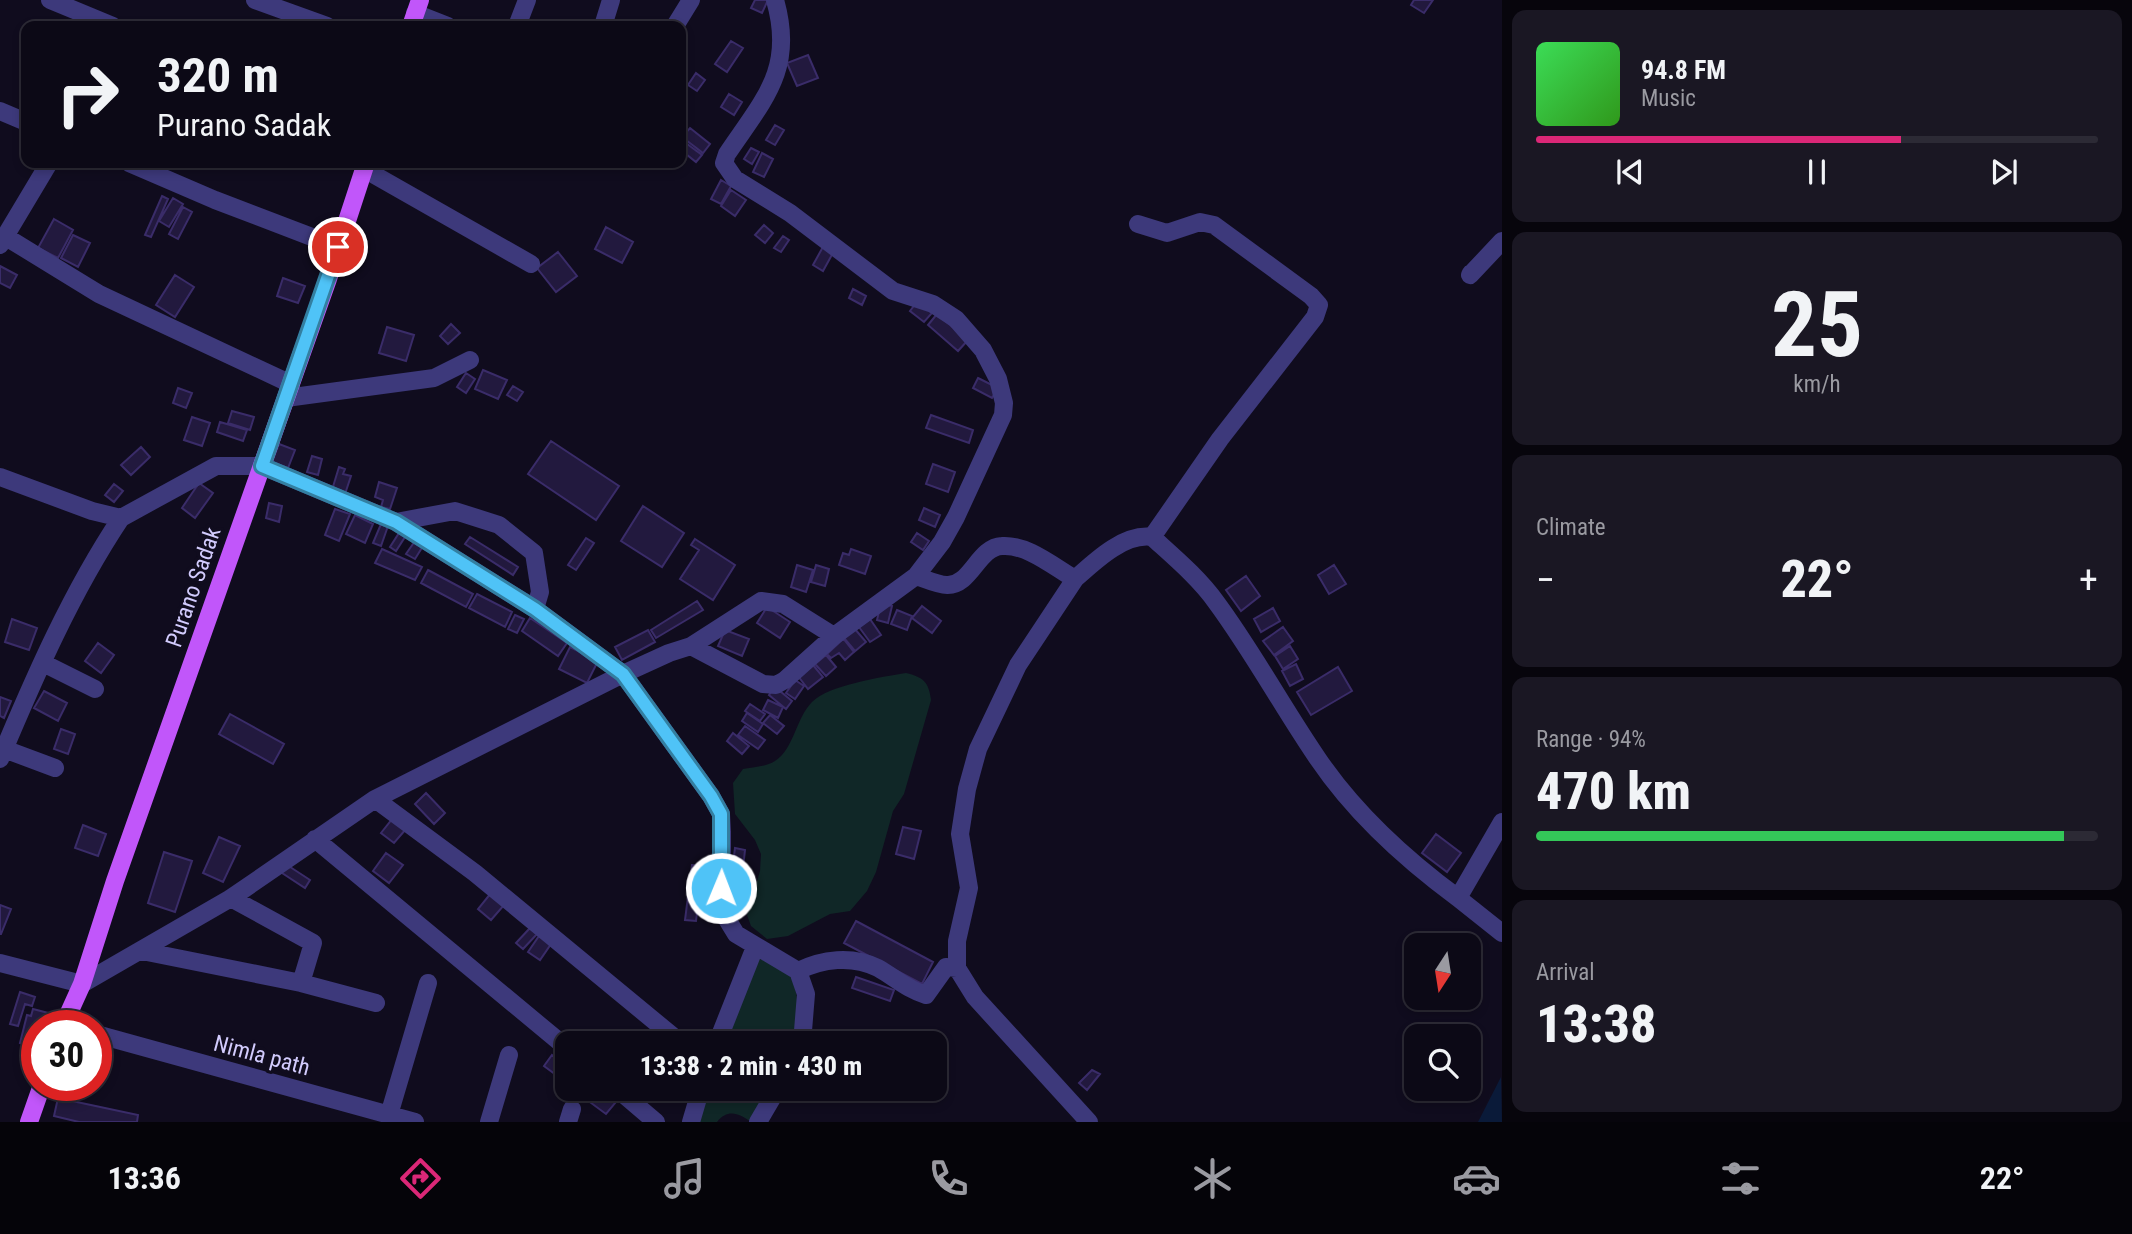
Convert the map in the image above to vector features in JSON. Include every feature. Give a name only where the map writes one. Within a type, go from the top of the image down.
[{"type":"main road","name":"Purano Sadak","points":[[71,1010],[82,984],[115,881],[364,168]]},
{"type":"main road","points":[[29,1122],[36,1101]]},
{"type":"street","points":[[50,0],[101,21]]},
{"type":"street","points":[[256,0],[313,21]]},
{"type":"street","points":[[519,21],[527,0]]},
{"type":"street","points":[[605,21],[611,0]]},
{"type":"street","points":[[678,21],[691,0]]},
{"type":"street","points":[[691,646],[769,686],[785,680],[834,636],[916,576],[942,542],[1003,415],[1002,392],[983,350],[956,319],[933,304],[893,291],[790,213],[727,171],[724,163],[726,154],[778,74],[782,52],[781,21],[775,0]]},
{"type":"street","points":[[415,13],[435,21]]},
{"type":"street","points":[[0,111],[21,120]]},
{"type":"street","points":[[46,168],[3,241],[99,294],[288,391],[434,378],[470,360]]},
{"type":"street","points":[[141,168],[338,247]]},
{"type":"street","points":[[368,168],[531,264]]},
{"type":"street","points":[[1138,224],[1167,233],[1200,222],[1214,225],[1311,296],[1319,306],[1315,317],[1220,439],[1152,537]]},
{"type":"street","points":[[1471,273],[1470,275],[1502,241]]},
{"type":"street","points":[[55,768],[2,754],[96,555],[121,519],[216,466],[262,466],[396,522],[535,609],[623,674],[711,796],[721,814],[722,911],[736,934],[798,971],[806,994],[803,1031]]},
{"type":"street","points":[[0,477],[121,519]]},
{"type":"street","points":[[396,522],[455,511],[499,525],[534,553],[540,592],[535,609]]},
{"type":"street","points":[[1089,1122],[975,997],[957,968],[957,941],[969,888],[960,834],[967,789],[978,749],[1018,665],[1075,579],[1110,551],[1134,537],[1152,537],[1215,600],[1319,761],[1386,842],[1502,933]]},
{"type":"street","points":[[916,576],[947,585],[958,582],[989,549],[1003,546],[1027,551],[1075,579]]},
{"type":"street","points":[[0,963],[82,984],[231,898],[375,799],[623,674],[691,646],[761,601],[782,604],[834,636]]},
{"type":"street","points":[[43,663],[95,688]]},
{"type":"street","points":[[375,799],[475,873],[666,1031]]},
{"type":"street","points":[[1458,898],[1502,822]]},
{"type":"street","points":[[315,839],[555,1038]]},
{"type":"street","points":[[231,898],[313,943],[301,983]]},
{"type":"street","points":[[721,1031],[755,947]]},
{"type":"street","points":[[142,951],[301,983],[376,1003]]},
{"type":"street","points":[[798,971],[816,962],[850,960],[876,967],[926,995],[946,967],[957,968]]},
{"type":"street","points":[[389,1115],[428,984]]},
{"type":"street","name":"Nimla path","points":[[112,1038],[415,1122]]},
{"type":"street","points":[[489,1122],[509,1055]]},
{"type":"street","points":[[631,1101],[656,1122]]},
{"type":"street","points":[[691,1122],[697,1101]]},
{"type":"street","points":[[758,1122],[770,1101]]},
{"type":"green space","points":[[906,673],[924,681],[931,700],[904,794],[893,811],[876,872],[867,891],[850,911],[830,914],[788,936],[767,939],[751,926],[747,915],[760,871],[761,854],[755,840],[735,814],[733,783],[743,769],[767,764],[781,756],[802,716],[820,696],[856,683]]},
{"type":"green space","points":[[758,958],[788,973],[797,997],[796,1031],[728,1031]]},
{"type":"green space","points":[[705,1101],[763,1101],[751,1122],[730,1114],[717,1122],[697,1122]]},
{"type":"water","points":[[1501,1077],[1502,1122],[1478,1122]]},
{"type":"building","points":[[755,0],[768,0],[762,13],[751,8]]},
{"type":"building","points":[[1414,0],[1433,0],[1424,13],[1411,5]]},
{"type":"building","points":[[731,41],[743,48],[727,72],[715,64]]},
{"type":"building","points":[[808,55],[818,78],[797,86],[787,63]]},
{"type":"building","points":[[696,73],[705,80],[697,91],[688,85]]},
{"type":"building","points":[[729,94],[742,102],[734,115],[721,107]]},
{"type":"building","points":[[775,125],[784,130],[775,145],[766,140]]},
{"type":"building","points":[[690,128],[710,144],[703,153],[686,140],[686,132]]},
{"type":"building","points":[[686,143],[702,155],[696,162],[686,154]]},
{"type":"building","points":[[751,148],[759,152],[752,164],[744,159]]},
{"type":"building","points":[[762,153],[773,159],[764,177],[753,172]]},
{"type":"building","points":[[721,180],[731,186],[721,204],[711,199]]},
{"type":"building","points":[[731,190],[746,200],[735,216],[721,206]]},
{"type":"building","points":[[162,196],[168,199],[151,237],[145,235]]},
{"type":"building","points":[[173,198],[183,204],[169,227],[159,221]]},
{"type":"building","points":[[183,207],[192,212],[178,239],[169,234]]},
{"type":"building","points":[[54,219],[73,230],[58,258],[38,248]]},
{"type":"building","points":[[764,225],[773,233],[765,243],[755,235]]},
{"type":"building","points":[[606,227],[633,242],[622,263],[595,249]]},
{"type":"building","points":[[73,235],[90,243],[78,267],[61,258]]},
{"type":"building","points":[[783,236],[789,240],[781,252],[774,248]]},
{"type":"building","points":[[824,245],[834,251],[823,271],[813,265]]},
{"type":"building","points":[[558,252],[577,276],[556,292],[537,268]]},
{"type":"building","points":[[0,266],[17,275],[10,288],[0,283]]},
{"type":"building","points":[[175,275],[194,287],[175,317],[156,305]]},
{"type":"building","points":[[283,278],[305,286],[298,303],[277,296]]},
{"type":"building","points":[[853,289],[866,296],[862,305],[849,298]]},
{"type":"building","points":[[917,302],[932,313],[924,322],[910,311]]},
{"type":"building","points":[[937,314],[968,340],[958,351],[928,325]]},
{"type":"building","points":[[451,324],[460,333],[448,344],[440,336]]},
{"type":"building","points":[[387,327],[414,335],[406,361],[379,353]]},
{"type":"building","points":[[483,370],[507,380],[498,399],[475,389]]},
{"type":"building","points":[[466,373],[475,379],[466,393],[457,387]]},
{"type":"building","points":[[978,378],[998,388],[992,398],[973,388]]},
{"type":"building","points":[[513,386],[523,392],[517,401],[507,395]]},
{"type":"building","points":[[178,388],[192,393],[186,408],[173,403]]},
{"type":"building","points":[[232,411],[254,417],[250,430],[228,423]]},
{"type":"building","points":[[931,415],[973,430],[969,443],[926,428]]},
{"type":"building","points":[[192,417],[210,423],[202,446],[184,440]]},
{"type":"building","points":[[220,422],[247,430],[243,441],[217,432]]},
{"type":"building","points":[[551,441],[619,486],[596,520],[528,474]]},
{"type":"building","points":[[279,444],[295,450],[288,468],[272,462]]},
{"type":"building","points":[[141,447],[150,457],[131,475],[121,465]]},
{"type":"building","points":[[312,456],[322,459],[318,475],[307,472]]},
{"type":"building","points":[[933,464],[955,472],[948,492],[926,484]]},
{"type":"building","points":[[339,467],[345,469],[343,474],[351,476],[345,494],[332,490]]},
{"type":"building","points":[[379,482],[397,488],[390,509],[381,507],[383,500],[375,497]]},
{"type":"building","points":[[199,483],[213,493],[195,518],[182,508]]},
{"type":"building","points":[[114,484],[123,491],[114,502],[105,495]]},
{"type":"building","points":[[269,503],[282,506],[279,522],[266,518]]},
{"type":"building","points":[[643,506],[684,533],[662,567],[621,541]]},
{"type":"building","points":[[924,508],[940,515],[935,527],[919,520]]},
{"type":"building","points":[[335,509],[350,514],[339,541],[325,535]]},
{"type":"building","points":[[355,515],[373,524],[365,543],[346,534]]},
{"type":"building","points":[[381,524],[388,526],[381,546],[373,543]]},
{"type":"building","points":[[399,533],[405,537],[396,551],[390,547]]},
{"type":"building","points":[[917,533],[929,541],[923,550],[911,542]]},
{"type":"building","points":[[470,537],[518,567],[513,575],[465,544]]},
{"type":"building","points":[[586,538],[594,543],[576,570],[568,565]]},
{"type":"building","points":[[695,539],[735,565],[713,600],[680,579],[699,550],[691,545]]},
{"type":"building","points":[[415,541],[423,546],[415,559],[406,554]]},
{"type":"building","points":[[382,549],[422,567],[415,580],[375,563]]},
{"type":"building","points":[[851,549],[871,556],[865,574],[839,565],[843,553],[849,555]]},
{"type":"building","points":[[797,565],[813,570],[806,592],[791,587]]},
{"type":"building","points":[[816,565],[829,569],[825,586],[811,582]]},
{"type":"building","points":[[1334,565],[1346,584],[1329,594],[1318,575]]},
{"type":"building","points":[[428,570],[473,594],[466,607],[421,583]]},
{"type":"building","points":[[1246,576],[1260,596],[1241,611],[1226,590]]},
{"type":"building","points":[[477,594],[512,612],[505,627],[469,608]]},
{"type":"building","points":[[697,601],[703,610],[656,638],[651,630]]},
{"type":"building","points":[[881,603],[892,606],[888,623],[877,620]]},
{"type":"building","points":[[922,606],[941,621],[932,633],[912,618]]},
{"type":"building","points":[[767,607],[790,622],[780,638],[757,623]]},
{"type":"building","points":[[1273,608],[1280,621],[1261,632],[1254,619]]},
{"type":"building","points":[[897,610],[912,616],[907,630],[891,624]]},
{"type":"building","points":[[515,615],[524,619],[517,633],[508,629]]},
{"type":"building","points":[[530,618],[567,643],[558,656],[522,631]]},
{"type":"building","points":[[12,619],[37,628],[29,650],[5,642]]},
{"type":"building","points":[[870,619],[881,635],[870,642],[859,627]]},
{"type":"building","points":[[1283,627],[1293,641],[1274,655],[1263,641]]},
{"type":"building","points":[[854,628],[866,642],[854,652],[843,638]]},
{"type":"building","points":[[648,630],[655,642],[622,660],[615,647]]},
{"type":"building","points":[[725,630],[749,639],[742,656],[718,646]]},
{"type":"building","points":[[844,638],[855,651],[845,660],[839,653],[831,658],[827,654]]},
{"type":"building","points":[[98,643],[114,655],[101,673],[85,661]]},
{"type":"building","points":[[1290,646],[1298,659],[1283,669],[1275,656]]},
{"type":"building","points":[[570,647],[598,661],[587,683],[559,669]]},
{"type":"building","points":[[826,655],[836,667],[826,676],[815,664]]},
{"type":"building","points":[[1296,664],[1303,679],[1290,686],[1282,671]]},
{"type":"building","points":[[813,665],[823,677],[808,689],[798,676]]},
{"type":"building","points":[[1338,667],[1352,691],[1311,715],[1297,692]]},
{"type":"building","points":[[795,680],[804,686],[795,699],[786,693]]},
{"type":"building","points":[[775,687],[792,701],[786,709],[769,695]]},
{"type":"building","points":[[44,691],[67,703],[58,721],[34,708]]},
{"type":"building","points":[[0,697],[11,701],[4,718],[0,716]]},
{"type":"building","points":[[768,700],[783,707],[778,718],[763,710]]},
{"type":"building","points":[[750,704],[765,714],[760,721],[745,711]]},
{"type":"building","points":[[747,713],[763,724],[758,732],[742,721]]},
{"type":"building","points":[[230,714],[284,744],[273,764],[219,734]]},
{"type":"building","points":[[770,715],[784,726],[777,734],[763,723]]},
{"type":"building","points":[[745,726],[765,740],[758,749],[738,735]]},
{"type":"building","points":[[61,729],[75,734],[68,754],[54,749]]},
{"type":"building","points":[[733,733],[749,746],[742,754],[727,741]]},
{"type":"building","points":[[426,793],[445,813],[434,824],[415,804]]},
{"type":"building","points":[[393,818],[406,829],[394,843],[381,833]]},
{"type":"building","points":[[83,825],[106,834],[98,856],[75,848]]},
{"type":"building","points":[[903,827],[921,831],[914,859],[896,854]]},
{"type":"building","points":[[1436,834],[1461,853],[1447,872],[1422,853]]},
{"type":"building","points":[[219,837],[240,846],[223,882],[203,873]]},
{"type":"building","points":[[735,848],[745,850],[739,903],[728,902]]},
{"type":"building","points":[[164,852],[192,861],[175,912],[148,903]]},
{"type":"building","points":[[386,853],[403,865],[389,883],[373,871]]},
{"type":"building","points":[[284,863],[310,880],[305,888],[279,871]]},
{"type":"building","points":[[692,865],[703,866],[696,921],[685,920]]},
{"type":"building","points":[[491,893],[505,904],[491,920],[478,909]]},
{"type":"building","points":[[0,905],[11,909],[1,934],[0,934]]},
{"type":"building","points":[[856,921],[933,962],[922,984],[844,943]]},
{"type":"building","points":[[530,928],[537,934],[523,949],[516,943]]},
{"type":"building","points":[[539,936],[551,944],[540,960],[528,952]]},
{"type":"building","points":[[856,977],[894,990],[890,1001],[852,988]]},
{"type":"building","points":[[20,992],[35,997],[32,1006],[25,1004],[21,1010],[18,1026],[10,1024]]},
{"type":"building","points":[[552,1055],[555,1057],[555,1074],[544,1066]]},
{"type":"building","points":[[1092,1070],[1100,1074],[1087,1090],[1079,1083]]},
{"type":"building","points":[[57,1101],[72,1101],[138,1115],[137,1122],[79,1122],[54,1116]]},
{"type":"building","points":[[588,1101],[615,1101],[606,1114]]},
{"type":"route","points":[[338,247],[262,466],[396,522],[535,609],[623,674],[711,796],[721,814],[721,888]]}]
